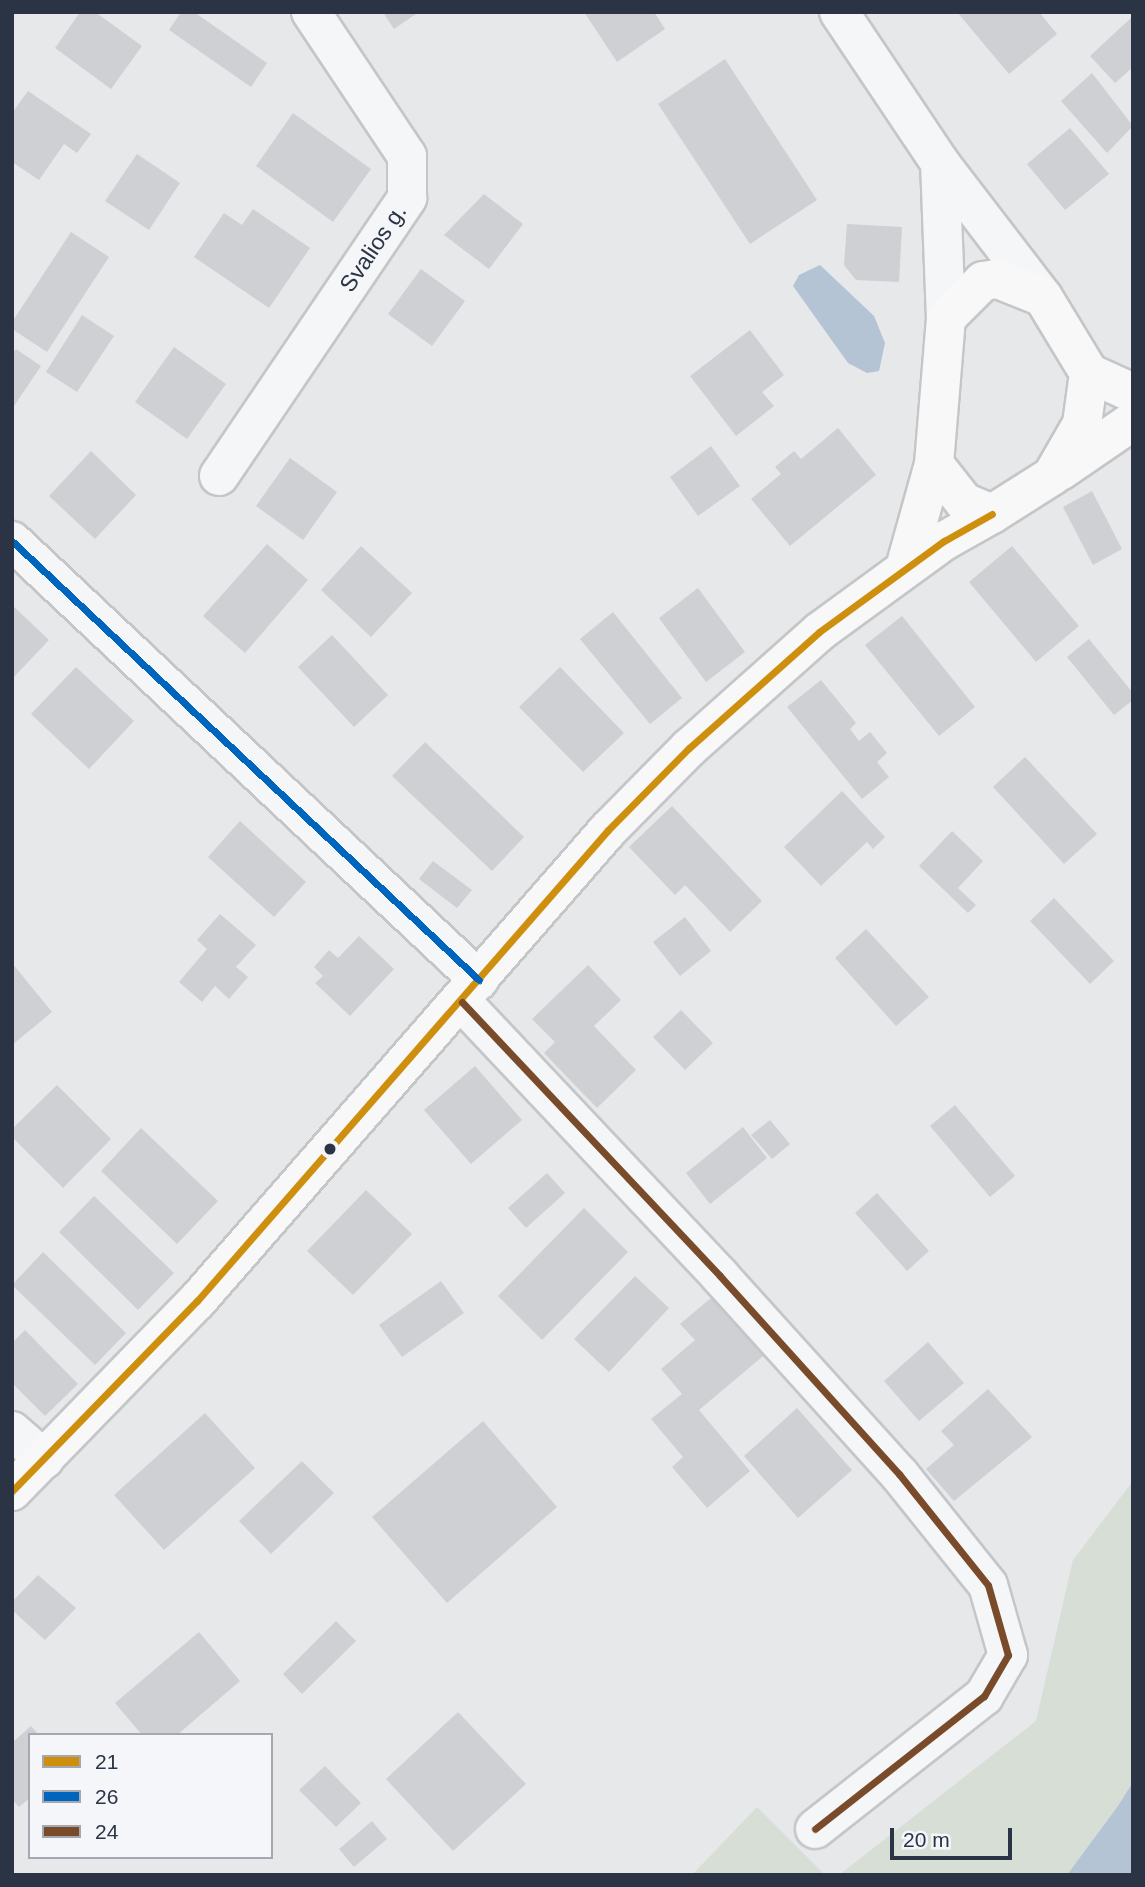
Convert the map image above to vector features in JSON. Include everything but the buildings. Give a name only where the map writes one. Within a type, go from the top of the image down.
[{"type":"main road","points":[[905,568],[934,464],[946,317],[983,282],[1018,284],[1043,297],[1089,373],[1133,393]]},
{"type":"main road","points":[[1052,476],[1082,424],[1089,373]]},
{"type":"main road","points":[[12,1491],[197,1301],[471,991],[608,830],[689,748],[819,632],[905,568],[1052,476],[1133,421]]},
{"type":"main road","points":[[934,464],[964,502],[992,514]]},
{"type":"street","name":"Svalios g.","points":[[219,476],[407,198],[407,156],[311,12]]},
{"type":"street","points":[[839,12],[940,163],[1043,297]]},
{"type":"street","points":[[940,163],[946,317]]},
{"type":"street","points":[[12,541],[471,991],[899,1474],[988,1585],[1008,1655],[984,1696],[815,1829]]},
{"type":"street","points":[[12,1431],[44,1460]]},
{"type":"shaded area","points":[[1133,1481],[1133,1875],[839,1875],[1036,1721],[1073,1560]]},
{"type":"shaded area","points":[[757,1807],[825,1875],[692,1875]]},
{"type":"water","points":[[820,265],[874,316],[885,343],[879,371],[867,373],[848,363],[793,286],[799,275]]},
{"type":"water","points":[[1133,1782],[1133,1875],[1067,1875],[1118,1806]]},
{"type":"transit line","name":"21","points":[[12,1491],[197,1301],[608,830],[689,748],[819,632],[944,541],[992,514]]},
{"type":"transit line","name":"26","points":[[12,541],[479,980]]},
{"type":"transit line","name":"24","points":[[462,1002],[720,1276],[899,1474],[988,1585],[1008,1655],[984,1696],[815,1829]]}]
